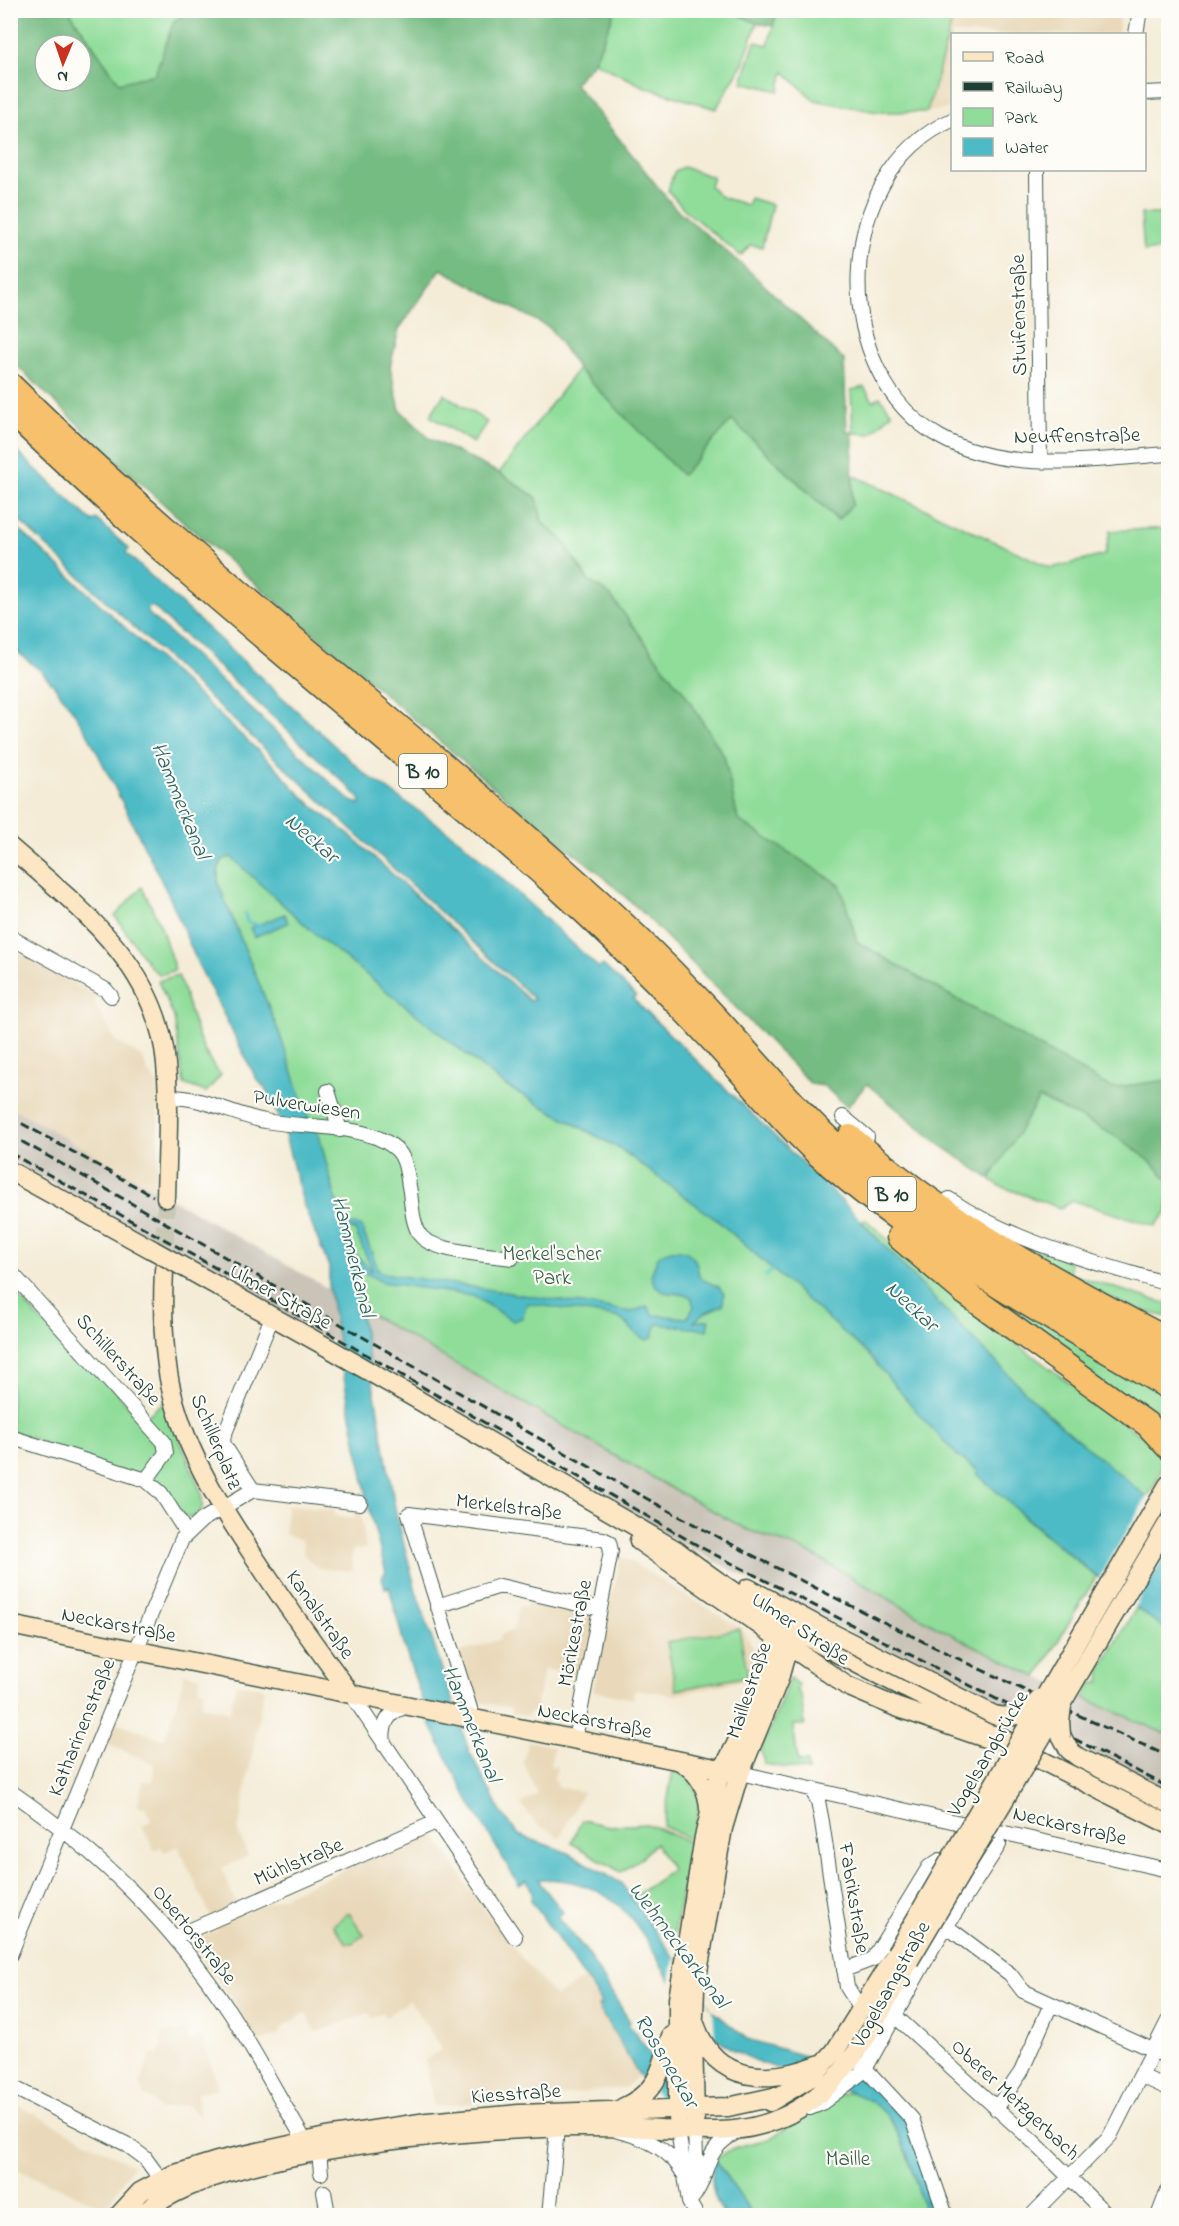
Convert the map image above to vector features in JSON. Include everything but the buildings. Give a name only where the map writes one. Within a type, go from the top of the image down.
[{"type":"highway","name":"B 10","points":[[10,385],[141,508],[530,839],[665,965],[806,1117],[894,1195],[1009,1272],[1168,1360]]},
{"type":"highway","name":"B 10","points":[[10,410],[175,561],[564,893],[679,1005],[816,1152],[879,1205],[944,1252],[1168,1387]]},
{"type":"highway","points":[[665,965],[719,1007],[797,1089],[889,1169],[979,1232],[1097,1302],[1168,1340]]},
{"type":"highway","points":[[816,1152],[848,1189],[949,1280],[1137,1417],[1157,1433],[1168,1447]]},
{"type":"highway","points":[[1097,1302],[1168,1322]]},
{"type":"highway","points":[[1137,1417],[1168,1430]]},
{"type":"main road","points":[[10,847],[87,914],[126,959],[158,1018],[165,1052],[168,1097],[166,1198]]},
{"type":"main road","name":"Ulmer Straße","points":[[10,1171],[334,1351],[676,1550],[833,1678],[896,1707],[1012,1746],[1168,1824]]},
{"type":"main road","name":"Schillerplatz","points":[[164,1270],[166,1346],[172,1392],[194,1454],[221,1508]]},
{"type":"main road","name":"Vogelsangbrücke","points":[[850,2045],[1058,1692],[1168,1485]]},
{"type":"main road","name":"Ulmer Straße","points":[[589,1500],[604,1516],[728,1605],[785,1638],[997,1733],[1012,1746]]},
{"type":"main road","name":"Kanalstraße","points":[[221,1508],[351,1694]]},
{"type":"main road","name":"Vogelsangbrücke","points":[[1058,1692],[1168,1523]]},
{"type":"main road","points":[[676,1550],[826,1630],[1000,1716],[1013,1717],[1058,1692],[1060,1729],[1069,1750],[1078,1757],[1168,1803]]},
{"type":"main road","points":[[728,1605],[734,1614],[754,1631],[760,1642],[762,1661],[759,1683]]},
{"type":"main road","name":"Neckarstraße","points":[[10,1625],[732,1771]]},
{"type":"main road","name":"Maillestraße","points":[[686,2119],[686,2010],[682,1969],[709,1811],[779,1678],[785,1638]]},
{"type":"main road","name":"Maillestraße","points":[[614,2110],[633,2103],[656,2083],[696,1986],[736,1744],[759,1683],[785,1638]]},
{"type":"main road","points":[[779,1678],[792,1666],[800,1665],[833,1678]]},
{"type":"main road","points":[[676,1759],[693,1771],[702,1783],[709,1811]]},
{"type":"main road","name":"Vogelsangbrücke","points":[[850,2045],[862,2011],[902,1957]]},
{"type":"main road","points":[[686,2010],[703,2043],[722,2063],[737,2073],[766,2078],[802,2075],[850,2045]]},
{"type":"main road","name":"Kiesstraße","points":[[141,2216],[155,2203],[188,2187],[284,2160],[312,2147],[457,2119],[658,2108],[686,2119],[739,2131],[770,2123],[790,2114],[835,2087],[853,2071],[850,2045]]},
{"type":"main road","name":"Kiesstraße","points":[[770,2123],[759,2122],[756,2115],[802,2075]]},
{"type":"main road","name":"Kiesstraße","points":[[118,2216],[140,2192],[161,2180],[197,2167],[258,2151],[557,2128],[608,2128],[686,2119],[778,2096]]},
{"type":"main road","points":[[161,2180],[169,2186],[188,2187]]},
{"type":"main road","points":[[155,2203],[162,2190],[161,2180]]},
{"type":"street","points":[[1136,33],[1140,10]]},
{"type":"street","points":[[1146,93],[1168,92]]},
{"type":"street","name":"Neuffenstraße","points":[[951,121],[925,136],[903,156],[886,181],[874,208],[862,248],[859,279],[861,314],[867,349],[889,391],[902,407],[931,431],[976,452],[1040,460],[1168,454]]},
{"type":"street","name":"Stuifenstraße","points":[[1038,171],[1040,460]]},
{"type":"street","points":[[10,937],[106,990],[111,996]]},
{"type":"street","points":[[328,1091],[340,1130]]},
{"type":"street","name":"Pulverwiesen","points":[[168,1097],[187,1098],[273,1123],[340,1130],[378,1139],[399,1152],[406,1165],[415,1222],[420,1235],[429,1243],[512,1258]]},
{"type":"street","points":[[843,1118],[912,1174],[962,1208],[1068,1254],[1168,1284]]},
{"type":"street","name":"Schillerstraße","points":[[10,1271],[164,1442],[166,1453],[146,1480]]},
{"type":"street","points":[[253,1490],[224,1445],[223,1438],[272,1317]]},
{"type":"street","points":[[10,1437],[146,1480],[161,1493],[186,1532],[253,1490],[360,1503]]},
{"type":"street","name":"Merkelstraße","points":[[437,1605],[409,1514],[603,1539]]},
{"type":"street","name":"Katharinenstraße","points":[[10,1955],[134,1650],[186,1532]]},
{"type":"street","name":"Mörikestraße","points":[[575,1739],[611,1548],[609,1542],[603,1539]]},
{"type":"street","points":[[470,1718],[437,1605],[500,1586],[600,1609]]},
{"type":"street","name":"Kanalstraße","points":[[351,1694],[515,1937]]},
{"type":"street","points":[[385,1747],[383,1735],[385,1721],[394,1712],[415,1707]]},
{"type":"street","name":"Neckarstraße","points":[[732,1771],[1168,1870]]},
{"type":"street","name":"Fabrikstraße","points":[[811,1789],[818,1801],[822,1822],[849,1993],[862,2011]]},
{"type":"street","name":"Obertorstraße","points":[[10,1791],[63,1828],[103,1861],[175,1937],[232,2016],[312,2147]]},
{"type":"street","name":"Mühlstraße","points":[[175,1937],[436,1822]]},
{"type":"street","name":"Vogelsangstraße","points":[[853,2071],[894,2015],[946,1926],[999,1845]]},
{"type":"street","points":[[844,1970],[873,1959],[927,1870],[937,1861],[943,1860],[977,1879]]},
{"type":"street","points":[[946,1926],[1010,1974],[1021,1989],[1168,2057]]},
{"type":"street","points":[[996,2109],[1021,2072],[1051,2004]]},
{"type":"street","name":"Oberer Metzgerbach","points":[[894,2015],[1071,2178],[1108,2216]]},
{"type":"street","points":[[1031,2216],[1110,2136],[1168,2021]]},
{"type":"street","points":[[853,2071],[896,2099],[912,2119],[946,2216]]},
{"type":"street","points":[[1141,2076],[1168,2088]]},
{"type":"street","points":[[10,2086],[126,2144],[144,2158],[161,2180]]},
{"type":"street","points":[[686,2119],[695,2178],[689,2202]]},
{"type":"street","points":[[549,2216],[557,2128]]},
{"type":"street","points":[[608,2128],[639,2138],[662,2149],[695,2178]]},
{"type":"street","points":[[697,2216],[689,2202],[695,2178],[711,2153],[724,2139],[739,2131]]},
{"type":"street","points":[[312,2147],[321,2173]]},
{"type":"street","points":[[1158,2216],[1168,2190]]},
{"type":"street","points":[[324,2192],[329,2215]]},
{"type":"shaded area","points":[[955,11],[1120,11],[1118,33],[951,33],[951,108],[927,112]]},
{"type":"shaded area","points":[[11,947],[97,996],[94,1001],[115,1041],[143,1058],[148,1073],[157,1083],[159,1194],[11,1107]]},
{"type":"shaded area","points":[[11,1107],[748,1529],[806,1551],[939,1628],[1037,1677],[1168,1735],[1168,1793],[830,1623],[662,1533],[229,1282],[11,1161]]},
{"type":"shaded area","points":[[287,1506],[335,1510],[335,1516],[354,1519],[355,1514],[361,1514],[366,1549],[352,1550],[353,1571],[317,1568],[304,1555],[302,1540],[284,1534]]},
{"type":"shaded area","points":[[621,1556],[739,1627],[747,1635],[752,1649],[755,1660],[754,1678],[676,1695],[635,1689],[633,1699],[593,1691],[598,1667],[580,1663],[577,1675],[544,1669],[535,1713],[530,1712],[527,1716],[513,1714],[511,1708],[474,1701],[459,1653],[500,1639],[500,1635],[513,1630],[519,1606],[526,1607],[529,1597],[608,1614]]},
{"type":"shaded area","points":[[184,1673],[201,1677],[199,1688],[204,1690],[201,1706],[230,1712],[236,1683],[264,1688],[238,1832],[248,1856],[221,1868],[241,1915],[433,1831],[470,1890],[507,1940],[555,1997],[584,1979],[601,2005],[601,2012],[626,2051],[638,2076],[626,2087],[551,2097],[434,2106],[425,2060],[442,2049],[409,2000],[386,2017],[382,2012],[372,2018],[369,2013],[317,2032],[305,2013],[283,2027],[279,2034],[257,2043],[234,2002],[190,1942],[217,1930],[178,1846],[164,1852],[161,1847],[154,1850],[142,1825],[151,1821],[147,1808],[138,1806],[143,1781],[152,1782],[155,1764],[107,1744],[116,1722],[164,1740],[178,1702]]},
{"type":"shaded area","points":[[529,1741],[554,1747],[550,1766],[557,1767],[554,1779],[559,1787],[583,1792],[560,1837],[535,1823],[521,1804],[537,1794],[523,1761]]},
{"type":"shaded area","points":[[185,2030],[190,2040],[202,2037],[218,2088],[197,2092],[200,2117],[186,2104],[160,2110],[151,2098],[145,2095],[140,2083],[151,2054],[157,2056],[162,2044],[159,2042],[162,2033]]},
{"type":"shaded area","points":[[11,2102],[133,2165],[106,2208],[11,2167]]},
{"type":"green space","points":[[10,11],[69,11],[84,33],[33,33],[33,93],[93,93],[93,46],[119,83],[155,74],[174,21],[191,11],[615,11],[594,62],[574,83],[674,207],[748,270],[844,360],[847,432],[853,433],[852,505],[838,520],[732,420],[682,475],[578,369],[550,328],[441,269],[399,329],[390,367],[400,410],[430,439],[499,473],[537,498],[542,523],[562,540],[588,580],[610,595],[682,689],[724,756],[738,820],[840,885],[857,942],[1111,1088],[1168,1080],[1168,1180],[1155,1166],[1125,1142],[1039,1098],[990,1179],[939,1144],[867,1084],[847,1107],[824,1086],[811,1084],[644,914],[597,871],[539,826],[129,473],[11,360]]},
{"type":"green space","points":[[69,11],[191,11],[174,21],[156,74],[119,83],[93,46],[93,33],[84,33]]},
{"type":"green space","points":[[615,11],[730,11],[757,23],[743,63],[716,109],[645,87],[594,62]]},
{"type":"green space","points":[[730,11],[777,11],[773,26],[757,23]]},
{"type":"green space","points":[[777,11],[955,11],[927,112],[877,112],[814,100],[784,72],[779,91],[742,82],[755,42],[768,45]]},
{"type":"green space","points":[[683,167],[713,177],[710,186],[721,197],[747,205],[750,198],[772,205],[762,247],[750,245],[741,256],[687,212],[668,191],[674,172]]},
{"type":"green space","points":[[1141,214],[1164,214],[1166,250],[1144,251]]},
{"type":"green space","points":[[578,369],[682,475],[732,420],[837,520],[852,504],[853,475],[1051,568],[1105,555],[1110,531],[1168,528],[1168,1080],[1111,1088],[857,942],[840,885],[738,821],[724,756],[682,689],[610,595],[588,580],[562,540],[542,522],[537,498],[499,473]]},
{"type":"green space","points":[[864,387],[873,401],[880,397],[892,413],[871,434],[853,433],[851,390]]},
{"type":"green space","points":[[444,394],[487,422],[473,443],[430,416]]},
{"type":"green space","name":"Merkel'scher Park","points":[[231,857],[315,934],[506,1086],[620,1149],[718,1221],[868,1354],[958,1456],[978,1471],[1025,1518],[1096,1577],[1037,1677],[939,1628],[806,1551],[748,1530],[669,1487],[359,1308],[350,1256],[319,1135],[310,1123],[280,1035],[218,883],[218,870],[224,858]]},
{"type":"green space","points":[[142,887],[161,927],[175,970],[160,975],[151,968],[115,916]]},
{"type":"green space","points":[[178,975],[200,1040],[221,1075],[206,1092],[184,1084],[174,1017],[158,981]]},
{"type":"green space","points":[[1038,1098],[1109,1131],[1144,1153],[1158,1165],[1167,1178],[1169,1194],[1168,1211],[1155,1226],[1073,1201],[1060,1208],[1000,1186],[990,1179]]},
{"type":"green space","points":[[865,1219],[970,1308],[1155,1446],[1160,1453],[1162,1466],[1158,1479],[1147,1498],[1071,1434],[999,1366],[862,1222]]},
{"type":"green space","points":[[1008,1236],[1070,1261],[1070,1274],[1167,1304],[1168,1300],[1168,1317],[1129,1305],[1084,1285],[1040,1261]]},
{"type":"green space","points":[[960,1273],[1168,1395],[1168,1426],[1105,1388]]},
{"type":"green space","points":[[10,1286],[43,1323],[50,1322],[142,1420],[165,1401],[202,1495],[202,1509],[194,1517],[184,1517],[164,1490],[11,1431]]},
{"type":"green space","points":[[1136,1608],[1168,1631],[1168,1735],[1084,1698],[1092,1683],[1100,1683],[1101,1668]]},
{"type":"green space","points":[[739,1629],[748,1676],[676,1690],[667,1642]]},
{"type":"green space","points":[[790,1678],[798,1685],[796,1689],[801,1696],[805,1725],[793,1725],[798,1762],[807,1762],[808,1771],[764,1764],[761,1751]]},
{"type":"green space","points":[[673,1770],[684,1774],[692,1781],[696,1789],[698,1809],[692,1840],[663,1826]]},
{"type":"green space","points":[[582,1820],[609,1826],[647,1824],[691,1843],[674,1936],[669,1937],[638,1894],[672,1870],[655,1843],[640,1859],[621,1872],[571,1843]]},
{"type":"green space","points":[[349,1913],[364,1935],[352,1943],[346,1943],[333,1925]]},
{"type":"green space","name":"Maille","points":[[849,2092],[866,2097],[880,2108],[892,2123],[909,2161],[926,2215],[753,2215],[715,2160],[733,2148],[769,2139],[838,2095]]},
{"type":"water","points":[[11,446],[93,522],[96,519],[129,549],[126,553],[364,773],[460,840],[599,968],[603,965],[636,996],[633,999],[847,1206],[1045,1412],[1168,1515],[1168,1631],[1071,1556],[978,1475],[977,1470],[958,1456],[924,1420],[868,1354],[718,1221],[620,1149],[506,1086],[315,934],[231,857],[222,860],[218,870],[218,883],[280,1035],[310,1123],[319,1135],[342,1223],[361,1226],[378,1269],[383,1273],[632,1312],[647,1306],[653,1315],[687,1318],[694,1307],[691,1297],[663,1292],[651,1276],[657,1258],[661,1254],[671,1250],[682,1250],[695,1260],[701,1279],[719,1287],[724,1294],[723,1305],[704,1313],[694,1322],[709,1320],[707,1330],[657,1324],[652,1338],[647,1340],[616,1317],[527,1303],[522,1318],[513,1321],[473,1296],[382,1282],[362,1271],[353,1270],[396,1513],[416,1591],[469,1751],[501,1812],[519,1835],[569,1853],[621,1883],[711,2009],[747,2039],[825,2062],[874,2086],[907,2119],[940,2215],[926,2215],[904,2146],[891,2121],[879,2107],[860,2096],[828,2084],[759,2062],[728,2046],[714,2036],[692,2013],[627,1913],[605,1895],[576,1883],[539,1879],[563,1912],[558,1918],[584,1948],[630,2022],[628,2024],[655,2060],[652,2071],[644,2083],[601,2012],[598,2006],[601,2004],[594,1991],[531,1900],[532,1892],[527,1880],[519,1885],[467,1798],[431,1726],[406,1652],[389,1587],[385,1588],[382,1577],[386,1572],[370,1512],[347,1394],[329,1289],[329,1267],[304,1206],[281,1121],[264,1087],[256,1078],[198,964],[171,900],[89,736],[49,679],[11,645],[10,521],[279,770],[303,797],[350,835],[530,1001],[534,999],[11,513]],"holes":[[[148,607],[154,607],[350,788],[361,800],[360,804],[351,801],[148,613]],[[343,1228],[355,1230],[373,1272],[357,1256],[350,1256]]]},
{"type":"water","points":[[285,914],[288,923],[254,937],[250,928]]},
{"type":"water","points":[[715,2160],[753,2215],[724,2215],[713,2189],[712,2175]]},
{"type":"pier","points":[[1148,1495],[1168,1511],[1168,1550],[1133,1609],[1097,1582]]},
{"type":"pier","points":[[674,1958],[713,2011],[715,2037],[678,1996],[670,1982]]},
{"type":"waterway","points":[[245,913],[247,922],[263,926]]},
{"type":"waterway","points":[[766,1276],[775,1267]]},
{"type":"waterway","name":"Rossneckar","points":[[652,2075],[676,2114]]},
{"type":"tunnel","points":[[164,1270],[166,1198]]},
{"type":"railway","points":[[10,1117],[153,1196]]},
{"type":"railway","points":[[10,1135],[492,1411],[716,1536],[908,1634],[1168,1756]]},
{"type":"railway","points":[[10,1153],[221,1271],[704,1549],[1168,1787]]},
{"type":"water label","name":"Hammerkanal","points":[[182,800]]},
{"type":"water label","name":"Neckar","points":[[313,837]]},
{"type":"water label","name":"Hammerkanal","points":[[355,1256]]},
{"type":"water label","name":"Neckar","points":[[913,1305]]},
{"type":"water label","name":"Hammerkanal","points":[[473,1723]]},
{"type":"water label","name":"Wehrneckarkanal","points":[[680,1944]]}]
